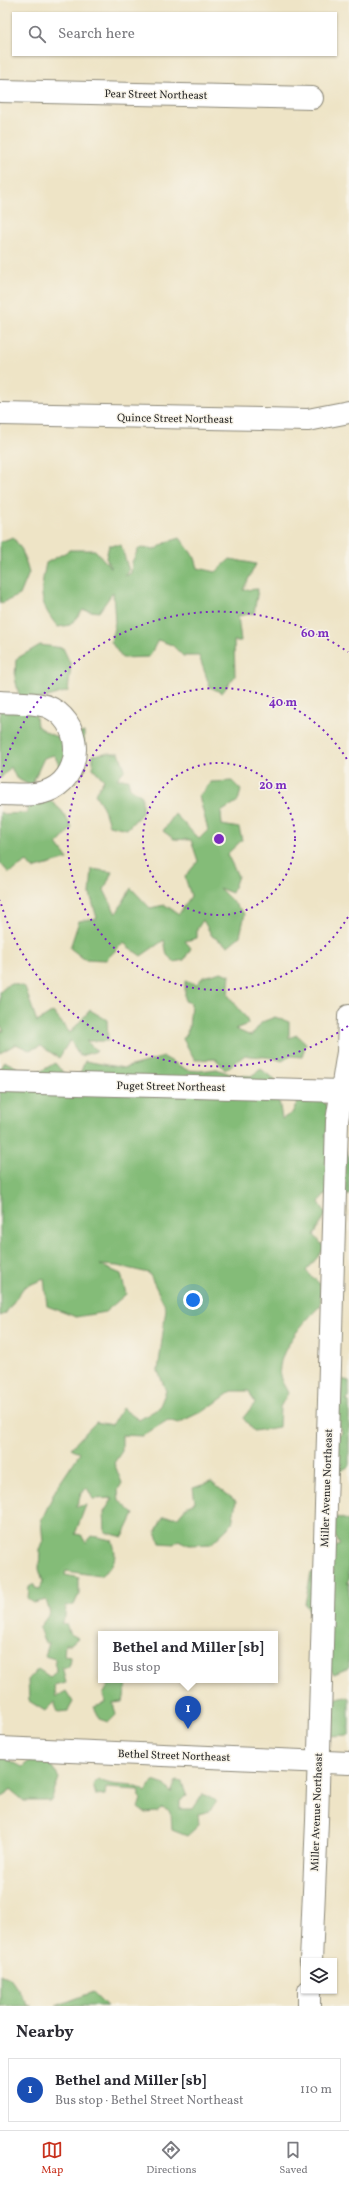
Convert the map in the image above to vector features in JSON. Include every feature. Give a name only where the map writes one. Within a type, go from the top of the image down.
[{"type":"street","name":"Pear Street Northeast","points":[[0,91],[312,98]]},
{"type":"street","name":"Quince Street Northeast","points":[[0,414],[308,420],[349,412]]},
{"type":"street","points":[[0,702],[35,704],[56,712],[72,730],[76,754],[68,775],[51,790],[29,794],[0,794]]},
{"type":"street","name":"Miller Avenue Northeast","points":[[311,1958],[337,1121],[348,1052],[349,1016]]},
{"type":"street","name":"Puget Street Northeast","points":[[0,1082],[342,1091]]},
{"type":"street","name":"Bethel Street Northeast","points":[[0,1748],[349,1763]]},
{"type":"street","points":[[308,2006],[309,1994]]},
{"type":"green space","points":[[13,537],[22,550],[29,573],[20,595],[0,604],[0,542]]},
{"type":"green space","points":[[180,538],[195,558],[198,568],[216,572],[230,559],[256,564],[243,590],[258,589],[254,613],[238,616],[241,641],[234,641],[235,676],[222,693],[210,687],[199,656],[183,656],[172,645],[158,640],[149,657],[122,658],[111,642],[115,622],[113,592],[99,612],[83,610],[70,625],[58,627],[51,619],[42,597],[46,563],[70,550],[95,550],[111,568],[106,558],[109,545],[121,545],[129,571],[125,576],[131,573],[132,562],[139,548],[156,549],[167,542]]},
{"type":"green space","points":[[40,645],[63,648],[71,665],[68,691],[41,699],[19,695],[15,678],[16,659]]},
{"type":"green space","points":[[35,709],[37,726],[50,734],[64,737],[84,732],[84,763],[64,774],[54,755],[44,758],[31,786],[16,778],[11,767],[0,779],[0,710]]},
{"type":"green space","points":[[119,753],[125,769],[117,779],[128,779],[130,788],[142,796],[142,813],[127,829],[109,825],[103,807],[95,794],[104,780],[93,768],[93,755]]},
{"type":"green space","points":[[232,781],[241,790],[238,801],[221,812],[222,825],[239,828],[242,840],[227,854],[238,876],[232,893],[219,888],[245,914],[240,936],[228,946],[212,936],[203,920],[197,929],[197,938],[185,941],[191,948],[184,960],[174,962],[167,955],[164,940],[141,956],[124,942],[106,960],[84,959],[70,948],[79,921],[97,918],[90,894],[92,869],[112,872],[104,890],[116,914],[131,888],[150,908],[165,905],[179,914],[191,896],[185,877],[198,861],[191,840],[174,839],[163,831],[175,814],[199,839],[208,830],[199,796],[211,782]]},
{"type":"green space","points":[[45,796],[62,811],[72,828],[57,844],[68,859],[33,869],[27,862],[9,873],[0,863],[0,812],[4,814],[27,813],[27,802]]},
{"type":"green space","points":[[221,972],[230,975],[228,995],[247,1019],[248,1024],[235,1029],[251,1036],[262,1022],[275,1017],[289,1022],[289,1038],[297,1035],[306,1043],[302,1057],[291,1056],[282,1061],[273,1058],[245,1055],[225,1070],[216,1059],[195,1060],[183,1039],[189,1028],[191,1003],[185,1001],[185,981],[197,984],[203,977]]},
{"type":"green space","points":[[10,983],[25,987],[37,1022],[53,1012],[70,1033],[90,1010],[107,1020],[108,1041],[86,1041],[97,1051],[80,1056],[70,1040],[59,1058],[41,1046],[29,1050],[16,1044],[0,1053],[0,1031],[4,1031],[0,1025],[0,992]]},
{"type":"green space","points":[[164,1057],[187,1070],[199,1071],[217,1069],[232,1075],[251,1076],[261,1069],[276,1081],[282,1119],[292,1113],[308,1082],[327,1106],[329,1120],[325,1136],[342,1144],[349,1157],[349,1195],[325,1195],[319,1202],[326,1214],[314,1235],[325,1248],[306,1271],[320,1284],[321,1305],[307,1319],[293,1337],[282,1357],[280,1376],[288,1393],[280,1407],[279,1427],[254,1431],[243,1418],[255,1403],[249,1391],[232,1391],[207,1409],[178,1423],[168,1420],[142,1436],[122,1435],[122,1451],[114,1463],[122,1483],[118,1490],[119,1500],[134,1514],[123,1537],[105,1532],[104,1512],[113,1498],[93,1499],[87,1488],[82,1492],[76,1507],[86,1505],[75,1534],[81,1535],[86,1543],[92,1536],[112,1540],[115,1556],[112,1565],[100,1576],[66,1571],[65,1575],[79,1578],[79,1594],[74,1605],[66,1606],[65,1617],[61,1623],[66,1624],[69,1633],[78,1638],[71,1644],[65,1644],[64,1656],[70,1657],[69,1667],[60,1668],[63,1670],[66,1683],[54,1686],[56,1697],[66,1691],[73,1702],[68,1711],[58,1712],[54,1702],[45,1711],[29,1701],[28,1680],[38,1669],[50,1677],[56,1672],[55,1659],[45,1656],[49,1643],[45,1643],[39,1628],[50,1613],[46,1600],[34,1603],[28,1599],[29,1587],[34,1584],[35,1588],[40,1589],[43,1582],[39,1569],[40,1550],[43,1542],[41,1521],[56,1489],[80,1453],[71,1448],[96,1422],[112,1425],[122,1408],[139,1420],[159,1408],[166,1391],[158,1371],[166,1308],[149,1273],[118,1266],[100,1265],[121,1274],[126,1294],[105,1312],[76,1317],[47,1306],[44,1279],[24,1287],[5,1314],[0,1316],[0,1069],[4,1061],[18,1068],[27,1079],[55,1063],[64,1074],[63,1092],[70,1099],[85,1061],[124,1068]]},
{"type":"green space","points":[[341,1379],[349,1381],[349,1398],[346,1400],[349,1402],[349,1466],[335,1475],[333,1441],[342,1433],[335,1416],[332,1385]]},
{"type":"green space","points":[[211,1482],[236,1501],[232,1524],[211,1544],[189,1545],[178,1540],[174,1544],[160,1543],[156,1531],[163,1517],[178,1517],[188,1505],[195,1502],[193,1488]]},
{"type":"green space","points":[[337,1517],[348,1520],[349,1528],[349,1578],[347,1583],[349,1583],[349,1668],[334,1674],[316,1652],[327,1636],[305,1604],[311,1573],[334,1574],[321,1553],[340,1545],[331,1529]]},
{"type":"green space","points":[[109,1683],[127,1683],[123,1702],[113,1703],[116,1715],[109,1722],[100,1719],[94,1707],[106,1703],[103,1695]]},
{"type":"green space","points":[[345,1696],[349,1698],[349,1735],[327,1736],[330,1700]]},
{"type":"green space","points":[[42,1751],[59,1778],[51,1801],[24,1801],[11,1790],[0,1797],[0,1755],[22,1767]]},
{"type":"green space","points":[[99,1779],[110,1784],[135,1787],[146,1792],[153,1781],[165,1785],[171,1793],[176,1781],[182,1782],[187,1796],[180,1801],[180,1809],[193,1809],[203,1794],[216,1801],[210,1811],[198,1814],[199,1825],[187,1836],[172,1830],[171,1812],[162,1808],[158,1812],[145,1813],[138,1808],[141,1799],[138,1790],[106,1788],[105,1795],[96,1796],[93,1784]]},
{"type":"green space","points":[[0,1974],[10,1978],[29,2006],[0,2006]]},
{"type":"green space","points":[[93,1992],[107,2006],[56,2006]]},
{"type":"place","name":"Bethel and Miller [sb]","points":[[188,1729]]}]
